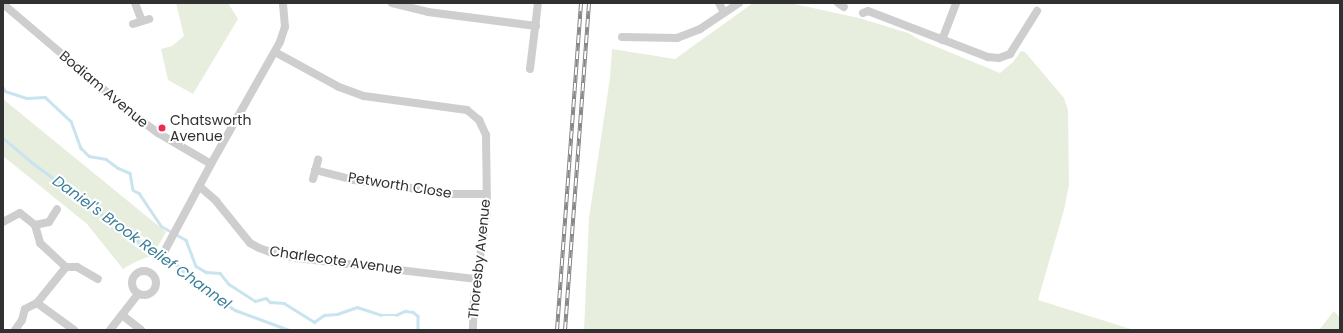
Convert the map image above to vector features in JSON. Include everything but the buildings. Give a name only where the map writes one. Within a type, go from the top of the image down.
[{"type":"street","points":[[133,24],[146,20],[136,3]]},
{"type":"street","points":[[164,252],[211,164],[275,52],[286,27],[283,3]]},
{"type":"street","points":[[392,3],[428,12],[536,26]]},
{"type":"street","points":[[530,69],[538,3]]},
{"type":"street","points":[[719,3],[724,13]]},
{"type":"street","points":[[622,38],[677,38],[700,29],[739,3]]},
{"type":"street","points":[[942,40],[956,3]]},
{"type":"street","name":"Bodiam Avenue","points":[[3,4],[146,124],[158,133],[211,164]]},
{"type":"street","points":[[863,13],[868,11],[988,57],[999,58],[1010,54],[1037,11]]},
{"type":"street","name":"Thoresby Avenue","points":[[275,52],[339,87],[364,96],[467,110],[479,120],[486,135],[487,212],[477,279],[473,330]]},
{"type":"street","points":[[313,179],[318,160]]},
{"type":"street","name":"Petworth Close","points":[[315,170],[354,180],[452,194],[486,194]]},
{"type":"street","name":"Charlecote Avenue","points":[[199,186],[216,201],[250,243],[273,253],[297,258],[477,279]]},
{"type":"street","points":[[35,225],[49,222],[56,209]]},
{"type":"street","points":[[3,222],[20,213],[35,225],[40,243],[66,267],[77,267],[98,279]]},
{"type":"street","points":[[151,274],[156,266]]},
{"type":"street","points":[[15,330],[22,320],[25,309],[37,303],[66,267]]},
{"type":"street","points":[[144,271],[151,274],[156,283],[154,290],[148,295],[138,294],[133,288],[134,277],[144,271]]},
{"type":"street","points":[[110,330],[138,294]]},
{"type":"street","points":[[37,303],[74,330]]},
{"type":"street","points":[[122,315],[141,330]]},
{"type":"green space","points":[[176,3],[228,3],[238,19],[193,94],[168,80],[161,49],[172,46],[184,36]]},
{"type":"green space","points":[[753,3],[790,3],[859,18],[908,33],[920,40],[1000,73],[1013,62],[1021,51],[1025,52],[1064,98],[1068,110],[1069,185],[1064,210],[1038,300],[1134,330],[584,330],[589,218],[610,78],[612,49],[675,59]]},
{"type":"green space","points":[[3,99],[166,232],[153,255],[135,262],[123,269],[87,224],[3,156]]},
{"type":"green space","points":[[1334,311],[1340,318],[1340,330],[1319,330]]},
{"type":"waterway","points":[[3,87],[5,91],[27,98],[45,97],[71,121],[81,148],[89,156],[106,159],[118,168],[130,173],[133,190],[139,193],[161,226],[186,240],[196,266],[206,272],[220,273],[229,284],[255,301],[266,298],[270,302],[284,303],[314,322],[324,315],[337,314],[357,307],[381,315],[396,315],[405,311],[413,312],[418,316],[418,330]]},
{"type":"waterway","name":"Daniel's Brook Relief Channel","points":[[3,138],[33,163],[140,243],[176,264],[196,284],[235,310],[289,330]]},
{"type":"railway","points":[[557,330],[581,3]]},
{"type":"railway","points":[[565,330],[589,3]]},
{"type":"place","name":"Chatsworth Avenue","points":[[162,128]]}]
